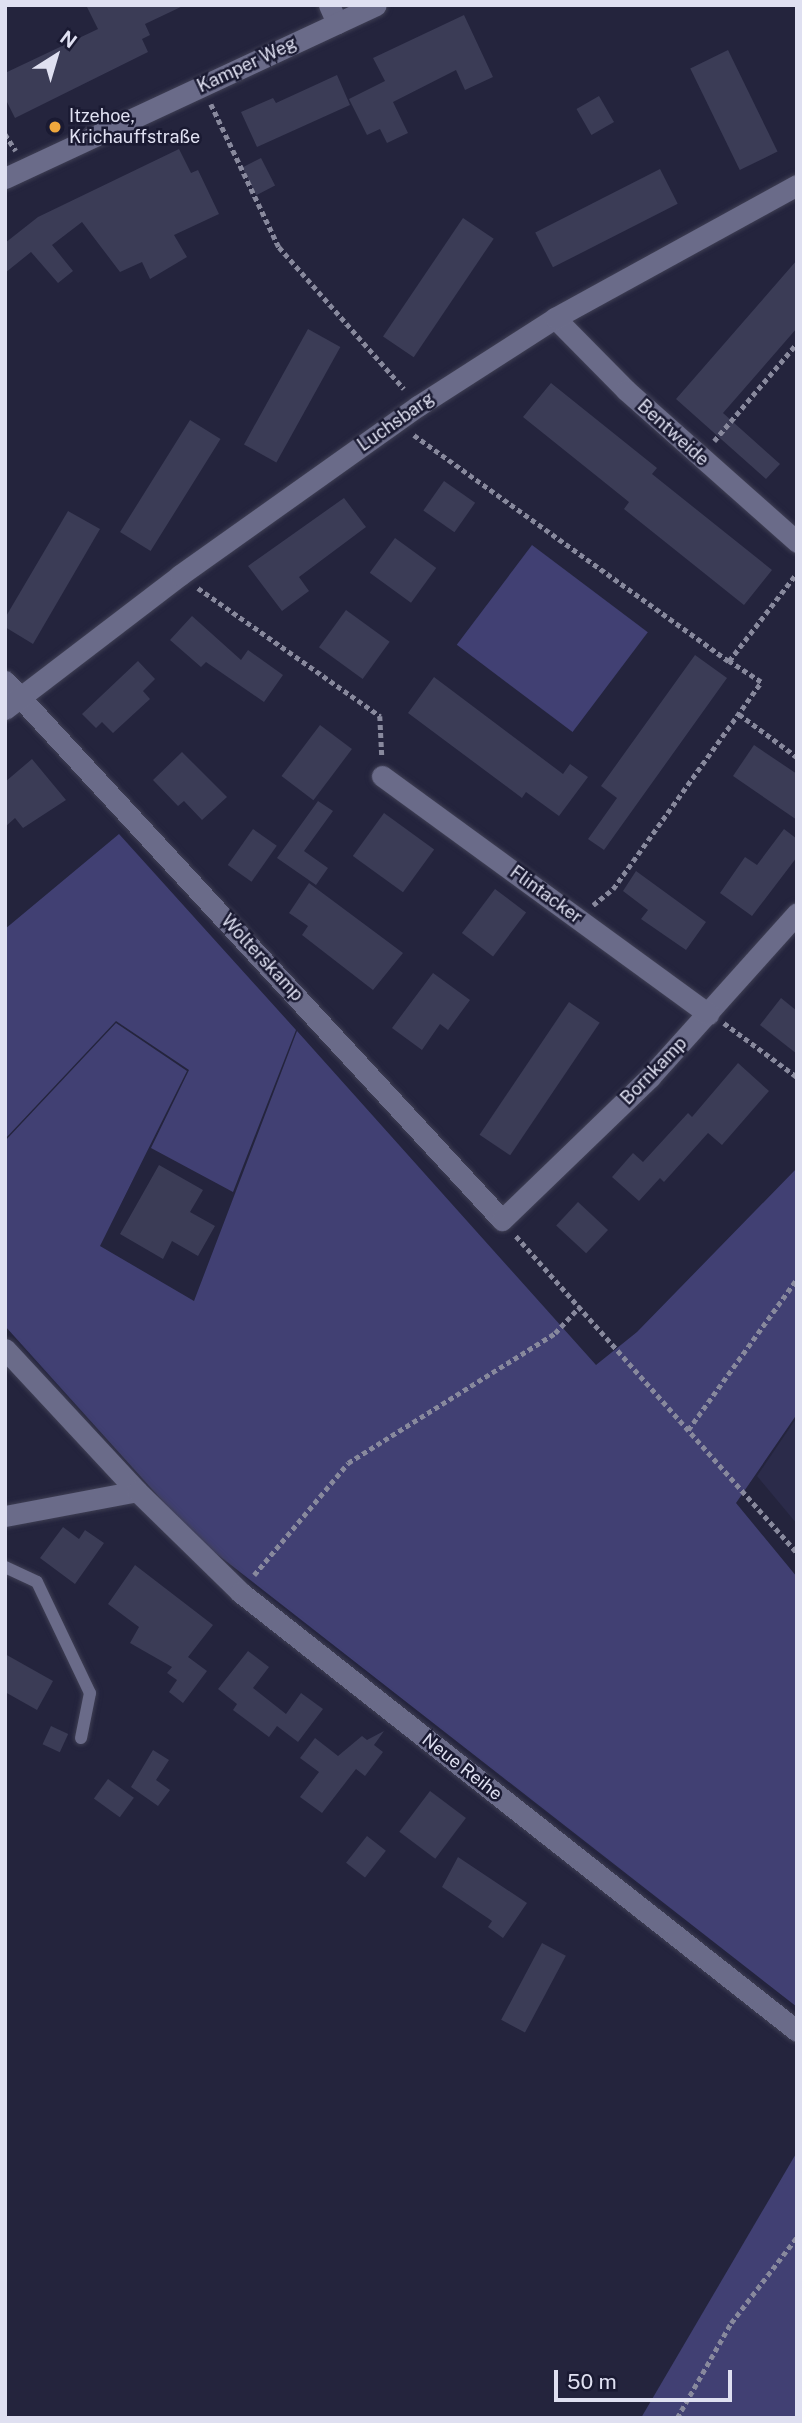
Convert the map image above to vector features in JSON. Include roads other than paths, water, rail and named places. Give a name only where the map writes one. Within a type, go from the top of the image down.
[{"type":"street","name":"Kamper Weg","points":[[5,178],[205,85],[333,14],[376,5]]},
{"type":"street","name":"Luchsbarg","points":[[10,696],[418,406],[555,317],[797,185]]},
{"type":"street","name":"Bentweide","points":[[555,317],[701,457],[797,542]]},
{"type":"street","name":"Wolterskamp","points":[[10,696],[155,849],[238,931],[502,1220]]},
{"type":"street","name":"Flintacker","points":[[382,776],[708,1014]]},
{"type":"street","name":"Bornkamp","points":[[502,1220],[708,1014],[797,913]]},
{"type":"street","name":"Neue Reihe","points":[[5,1349],[137,1491],[240,1592],[797,2031]]},
{"type":"street","points":[[5,1516],[137,1491]]},
{"type":"lane","points":[[5,1567],[37,1582],[90,1693],[81,1738]]},
{"type":"place","name":"Itzehoe, Krichauffstraße","points":[[55,127]]}]
